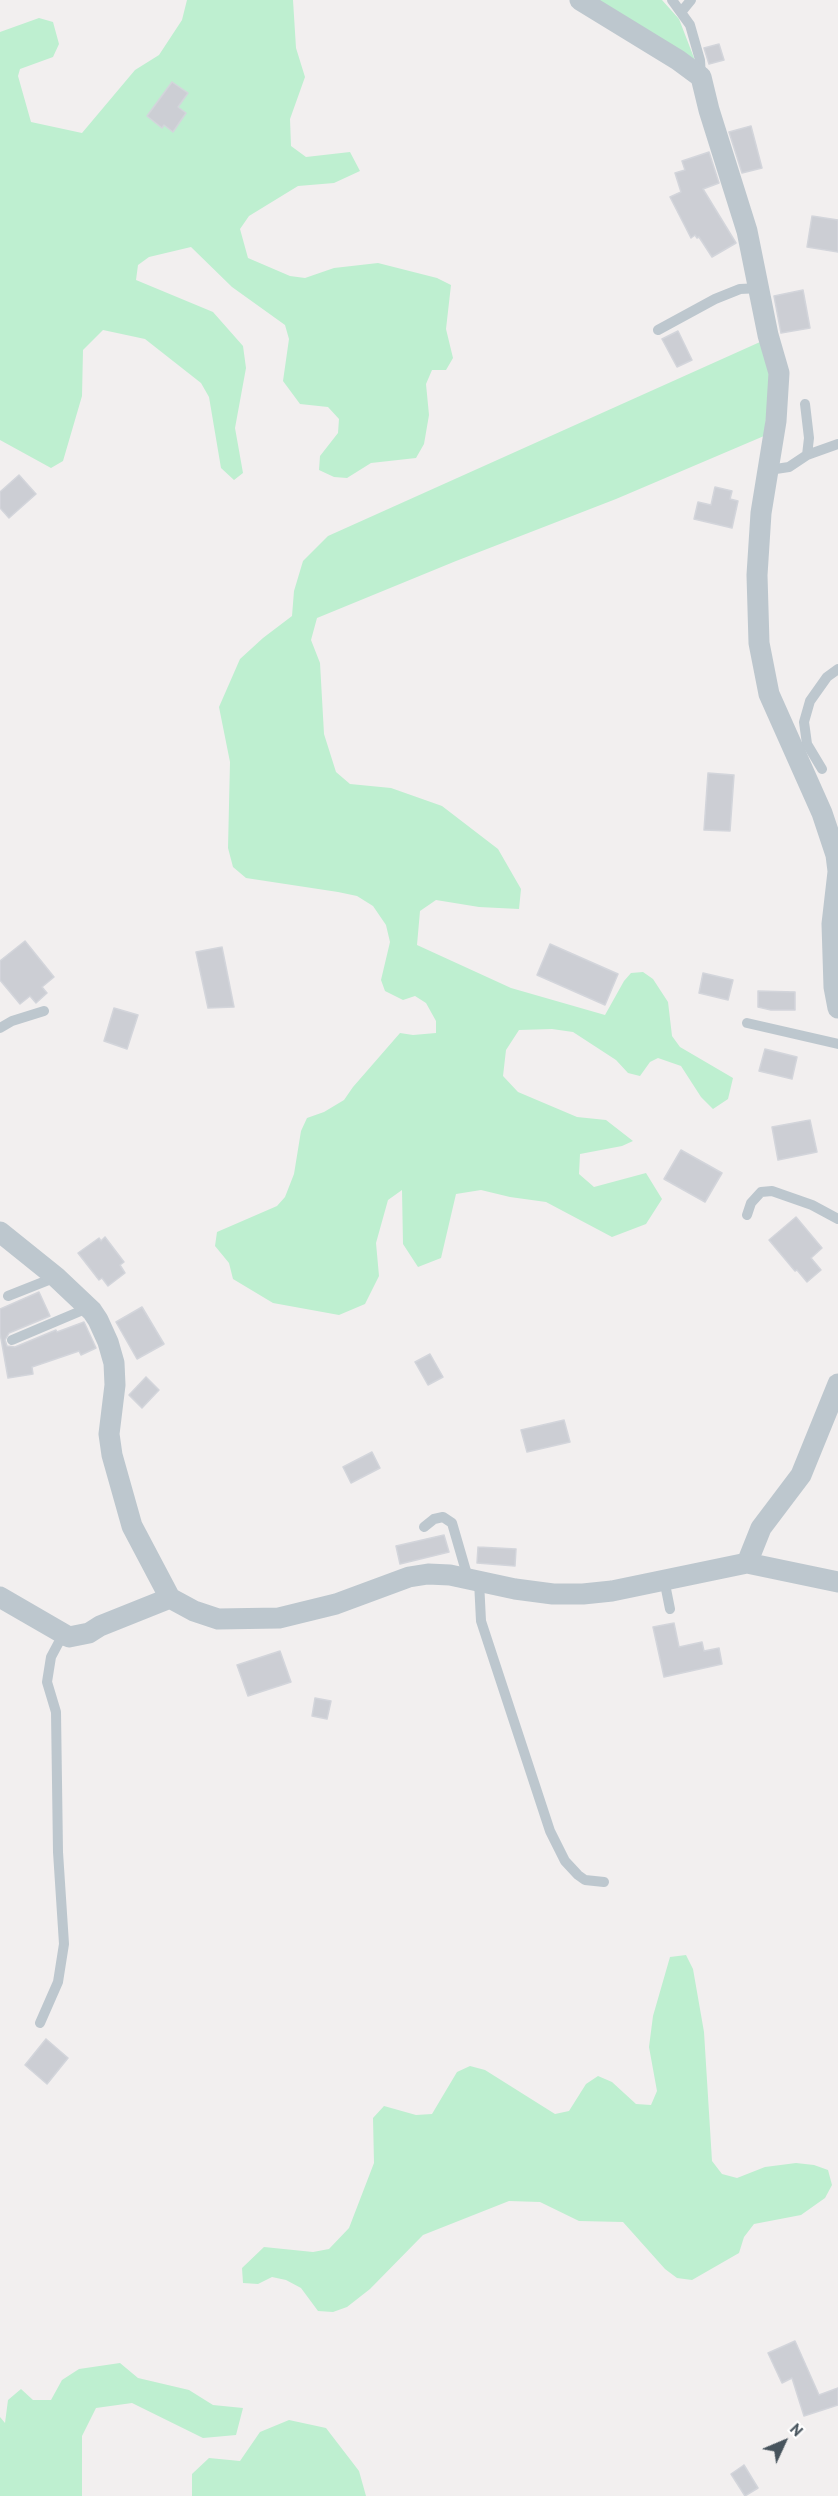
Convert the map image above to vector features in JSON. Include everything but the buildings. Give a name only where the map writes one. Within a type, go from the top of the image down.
[{"type":"street","points":[[580,0],[702,77],[709,110],[747,231],[768,335],[779,373],[776,421],[761,513],[757,575],[759,643],[770,694],[822,813],[836,855],[838,872],[832,924],[834,987],[838,1008]]},
{"type":"street","points":[[0,1232],[57,1277],[92,1311],[108,1342],[114,1364],[115,1385],[109,1434],[112,1455],[132,1526],[170,1598],[194,1611],[218,1619],[279,1618],[336,1604],[410,1577],[428,1574],[553,1594],[612,1591],[747,1563],[838,1582]]},
{"type":"street","points":[[747,1563],[761,1528],[801,1476],[838,1384]]},
{"type":"street","points":[[0,1597],[69,1637],[89,1633],[100,1626],[170,1598]]},
{"type":"lane","points":[[672,0],[690,25],[700,60],[702,77]]},
{"type":"lane","points":[[682,11],[691,0]]},
{"type":"lane","points":[[658,330],[731,292],[760,288]]},
{"type":"lane","points":[[805,404],[809,438],[807,455]]},
{"type":"lane","points":[[769,470],[789,466],[807,455],[838,444]]},
{"type":"lane","points":[[822,769],[807,744],[804,722],[810,701],[827,677],[838,669]]},
{"type":"lane","points":[[0,1028],[12,1021],[44,1011]]},
{"type":"lane","points":[[747,1023],[838,1044]]},
{"type":"lane","points":[[747,1215],[751,1203],[761,1192],[772,1191],[812,1205],[838,1219]]},
{"type":"lane","points":[[8,1296],[57,1277]]},
{"type":"lane","points":[[12,1340],[83,1310],[92,1311]]},
{"type":"lane","points":[[424,1527],[434,1519],[443,1517],[452,1522],[473,1580],[481,1621],[550,1831],[565,1861],[578,1875],[585,1880],[604,1882]]},
{"type":"lane","points":[[664,1579],[670,1609]]},
{"type":"lane","points":[[40,2023],[58,1982],[64,1944],[59,1874],[56,1712],[47,1682],[51,1657],[59,1642],[69,1637]]},
{"type":"green space","points":[[187,0],[293,0],[296,48],[305,77],[290,119],[291,146],[306,157],[350,152],[360,171],[334,183],[298,186],[249,216],[240,229],[248,258],[290,276],[305,278],[334,268],[378,263],[437,278],[451,285],[446,329],[453,358],[446,370],[432,370],[426,384],[429,415],[424,444],[416,458],[371,463],[347,478],[334,477],[319,470],[320,456],[338,433],[339,419],[328,407],[300,404],[283,381],[289,339],[285,325],[232,287],[191,247],[149,257],[138,265],[136,280],[213,312],[243,346],[246,368],[235,428],[243,473],[234,480],[221,468],[209,397],[201,383],[145,339],[103,330],[83,350],[82,396],[63,461],[51,468],[0,440],[0,32],[39,18],[53,22],[59,44],[53,57],[20,69],[18,76],[31,122],[82,133],[135,70],[159,55],[182,20]]},
{"type":"green space","points":[[598,0],[662,0],[679,19],[696,63]]},
{"type":"green space","points":[[760,342],[771,375],[764,436],[616,499],[317,618],[311,640],[320,663],[324,734],[336,772],[350,784],[391,788],[442,806],[498,849],[521,889],[519,909],[479,907],[436,900],[420,911],[417,945],[511,988],[605,1015],[631,973],[643,972],[653,979],[668,1002],[672,1036],[680,1047],[733,1078],[728,1099],[713,1109],[701,1097],[681,1066],[658,1058],[650,1062],[640,1076],[628,1073],[616,1060],[573,1032],[552,1029],[519,1030],[506,1050],[503,1076],[518,1092],[577,1117],[606,1120],[633,1141],[622,1146],[580,1154],[579,1174],[594,1187],[646,1173],[662,1199],[646,1224],[612,1237],[546,1202],[481,1190],[456,1194],[441,1258],[418,1267],[403,1244],[402,1190],[388,1200],[376,1243],[379,1276],[365,1304],[339,1315],[273,1303],[233,1279],[229,1263],[215,1246],[217,1232],[277,1206],[285,1197],[294,1174],[301,1131],[307,1118],[324,1112],[344,1100],[400,1033],[413,1035],[436,1033],[436,1021],[426,1003],[415,996],[403,1000],[385,991],[381,980],[390,942],[386,925],[373,906],[357,896],[246,878],[233,867],[228,848],[230,762],[219,707],[240,659],[292,616],[294,591],[303,561],[328,536]]},
{"type":"green space","points":[[686,1955],[693,1969],[704,2032],[712,2161],[722,2174],[737,2178],[765,2167],[796,2163],[814,2165],[828,2170],[832,2185],[825,2198],[801,2215],[754,2224],[744,2237],[739,2253],[692,2280],[677,2278],[665,2269],[623,2222],[579,2221],[540,2202],[509,2201],[423,2235],[370,2289],[347,2307],[333,2312],[318,2311],[301,2288],[286,2280],[272,2277],[258,2284],[243,2283],[242,2268],[264,2247],[313,2252],[329,2249],[349,2228],[374,2163],[373,2118],[384,2106],[416,2115],[432,2114],[457,2072],[470,2066],[485,2070],[555,2114],[569,2111],[586,2084],[598,2076],[612,2082],[636,2104],[651,2105],[657,2091],[649,2047],[653,2016],[670,1957]]},
{"type":"green space","points":[[120,2363],[138,2378],[189,2390],[213,2405],[243,2408],[236,2435],[203,2438],[132,2403],[96,2408],[82,2436],[82,2496],[0,2496],[0,2417],[5,2423],[8,2400],[21,2389],[33,2400],[51,2400],[62,2380],[79,2369]]},
{"type":"green space","points":[[289,2420],[326,2428],[359,2471],[366,2496],[192,2496],[192,2474],[209,2458],[240,2461],[260,2432]]}]
